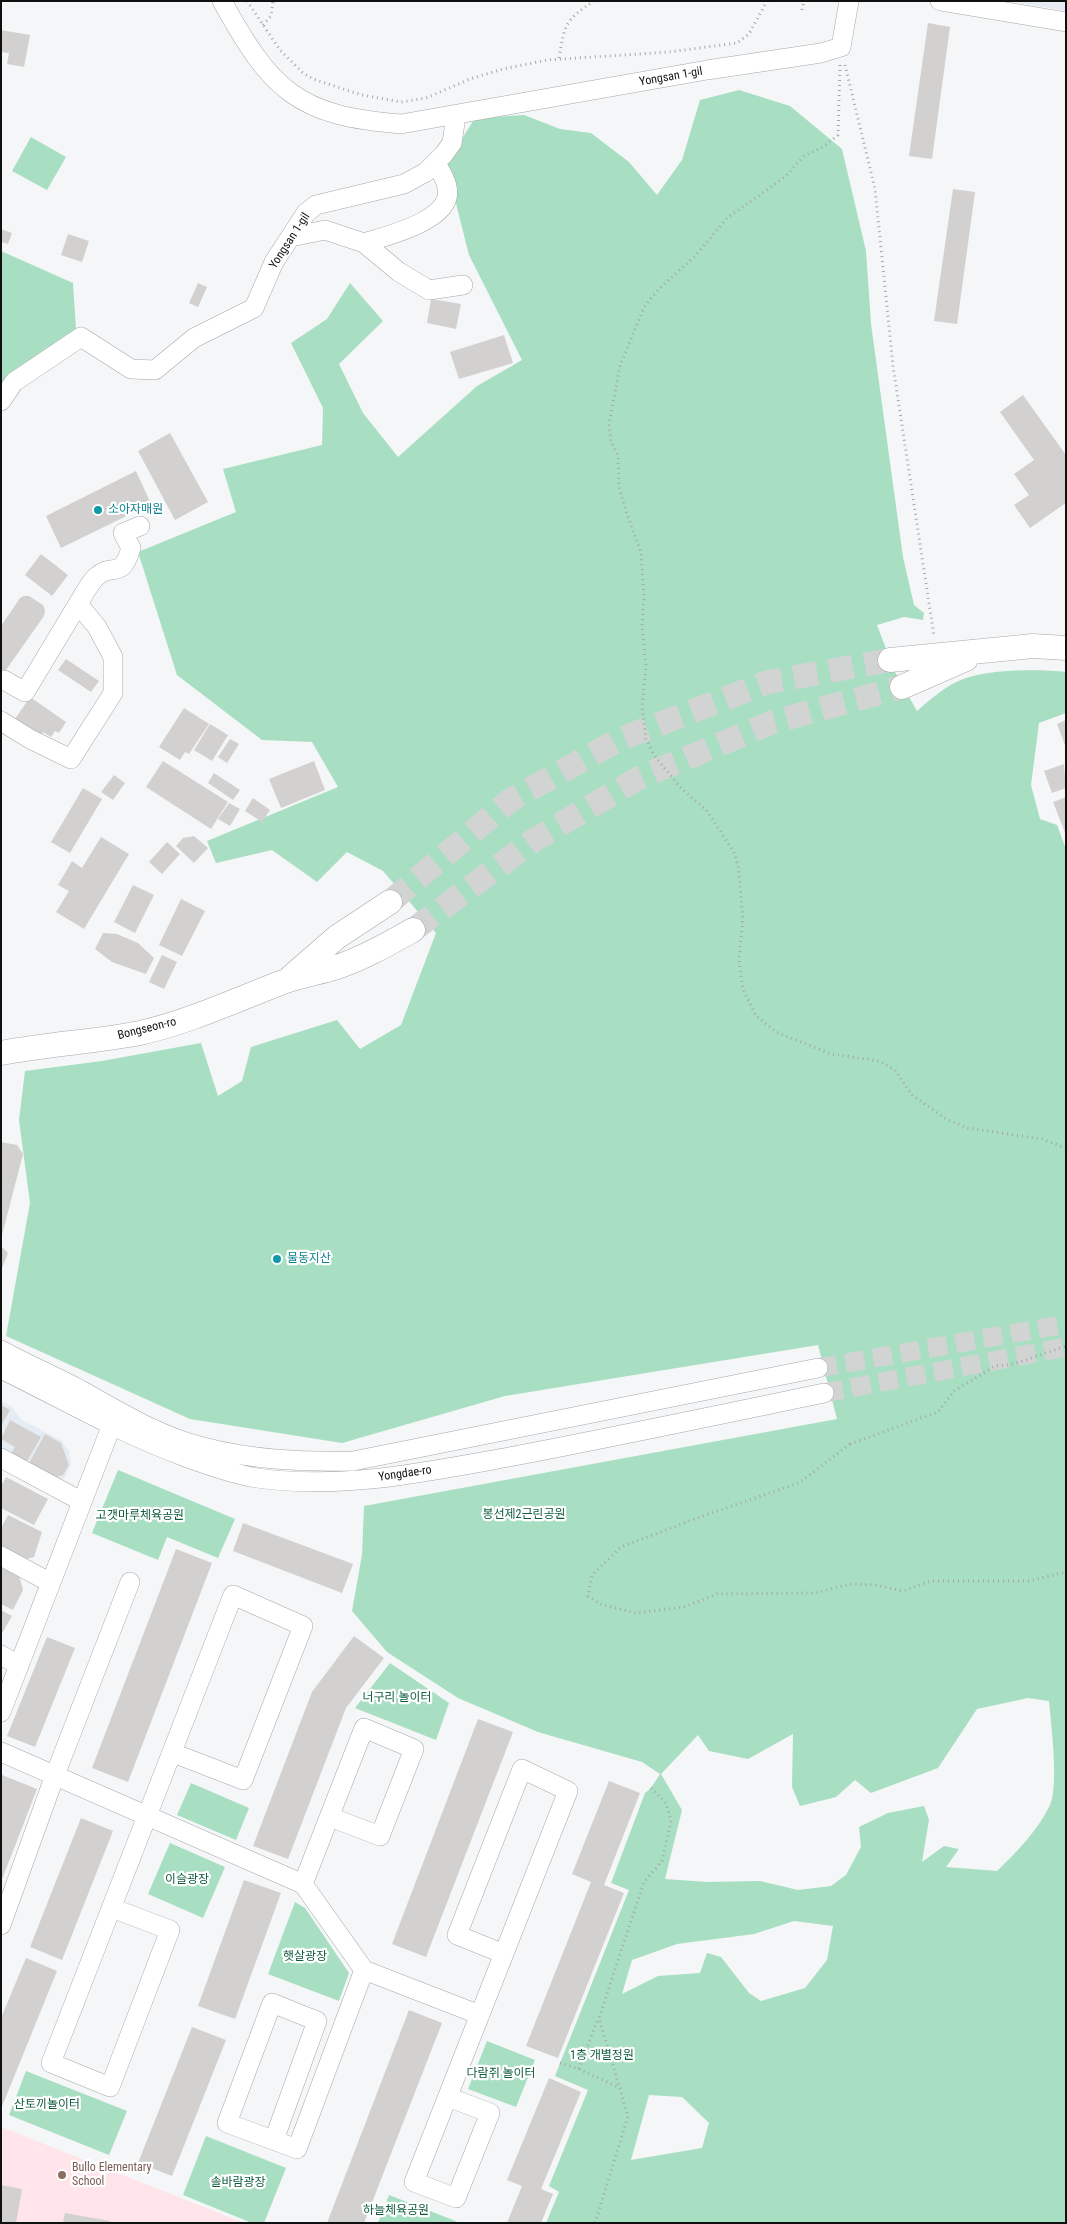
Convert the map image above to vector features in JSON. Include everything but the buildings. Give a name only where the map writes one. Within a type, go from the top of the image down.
[{"type":"main road","points":[[890,660],[939,654],[979,653],[1033,646],[1066,648]]},
{"type":"main road","points":[[902,686],[979,653]]},
{"type":"main road","points":[[286,981],[337,937],[390,902]]},
{"type":"main road","points":[[286,981],[344,964],[376,951],[413,930]]},
{"type":"main road","name":"Bongseon-ro","points":[[1,1053],[48,1044],[85,1042],[141,1033],[202,1014],[286,981]]},
{"type":"street","name":"Yongsan 1-gil","points":[[222,1],[256,60],[287,92],[312,107],[360,121],[401,124],[456,116],[501,106],[821,53],[841,47]]},
{"type":"street","points":[[841,47],[849,1]]},
{"type":"street","points":[[940,1],[1066,22]]},
{"type":"street","name":"Yongsan 1-gil","points":[[1,400],[14,382],[81,336],[131,369],[154,370],[194,338],[254,308],[274,262],[306,213],[316,206],[404,184],[426,172],[452,143],[456,116]]},
{"type":"street","points":[[364,243],[420,225],[444,206],[448,188],[436,162]]},
{"type":"street","points":[[291,237],[325,230],[364,243],[399,272],[430,290],[463,284]]},
{"type":"street","points":[[4,680],[25,692],[96,577],[105,572],[120,569],[126,563],[131,548],[123,533],[140,526]]},
{"type":"street","points":[[1,721],[30,739],[71,759],[113,693],[113,657],[97,626],[78,604]]},
{"type":"street","name":"Yongdae-ro","points":[[1,1350],[138,1422],[201,1447],[256,1458],[307,1462],[353,1460],[818,1368]]},
{"type":"street","name":"Yongdae-ro","points":[[1,1369],[111,1427],[206,1465],[256,1478],[309,1482],[359,1481],[422,1472],[578,1444],[824,1393]]},
{"type":"street","points":[[1,1712],[111,1427]]},
{"type":"street","points":[[1,1458],[81,1501]]},
{"type":"street","points":[[1,1556],[51,1583]]},
{"type":"street","points":[[1,1925],[55,1775],[130,1582]]},
{"type":"street","points":[[112,1908],[170,1930],[110,2087],[51,2063],[233,1595],[303,1626],[243,1780],[173,1753]]},
{"type":"street","points":[[1,1656],[18,1665]]},
{"type":"street","points":[[303,1884],[364,1728],[414,1749],[380,1836],[330,1817]]},
{"type":"street","points":[[1,1752],[303,1884],[364,1970],[480,2015]]},
{"type":"street","points":[[448,2097],[490,2113],[456,2198],[414,2182],[448,2097],[568,1791],[522,1769],[457,1935],[504,1954]]},
{"type":"street","points":[[274,2140],[317,2021],[272,2003],[227,2122],[297,2149],[364,1970]]},
{"type":"path","points":[[246,1],[280,50],[303,73],[313,79],[389,102],[410,102],[426,98],[503,69],[559,58],[660,53],[737,43],[750,34],[767,1]]},
{"type":"path","points":[[263,25],[271,16],[273,1]]},
{"type":"path","points":[[559,58],[566,24],[575,14],[594,1]]},
{"type":"path","points":[[802,10],[804,1]]},
{"type":"path","points":[[841,47],[875,189],[893,366],[931,624],[939,654]]},
{"type":"path","points":[[841,47],[838,135],[823,147],[804,156],[785,177],[727,218],[695,256],[658,290],[644,307],[620,366],[609,424],[611,442],[618,455],[619,486],[642,553],[644,596],[642,626],[646,667],[642,708],[646,739],[654,755],[678,785],[706,811],[734,852],[738,865],[743,918],[739,960],[743,989],[756,1016],[776,1032],[831,1054],[879,1061],[895,1070],[912,1095],[946,1119],[960,1125],[1004,1135],[1042,1139],[1066,1148]]},
{"type":"path","points":[[844,1446],[938,1412],[954,1391],[994,1366],[1014,1364],[1066,1346]]},
{"type":"path","points":[[850,1444],[799,1483],[708,1514],[621,1547],[592,1575],[588,1596],[600,1604],[636,1613],[684,1607],[717,1594],[815,1593],[850,1584],[903,1591],[931,1581],[1029,1581],[1066,1572]]},
{"type":"path","points":[[579,2069],[599,2018],[644,1882],[662,1861],[671,1821],[666,1802],[651,1788]]},
{"type":"path","points":[[595,2223],[628,2116],[599,2018]]},
{"type":"path","points":[[560,2063],[579,2069],[621,2089]]},
{"type":"shaded area","points":[[1007,1],[1066,1],[1066,11]]},
{"type":"shaded area","points":[[1,1401],[12,1407],[22,1420],[62,1441],[69,1451],[71,1464],[64,1479],[52,1481],[1,1453]]},
{"type":"shaded area","name":"Bullo Elementary School","points":[[1,2127],[244,2223],[1,2223]]},
{"type":"green space","points":[[739,90],[790,106],[842,149],[866,251],[871,324],[903,557],[914,605],[924,613],[923,620],[904,617],[877,625],[894,670],[917,711],[949,686],[972,676],[1013,671],[1042,670],[1066,672],[1066,713],[1039,723],[1031,785],[1040,819],[1057,825],[1066,849],[1066,2223],[546,2223],[559,2192],[549,2186],[588,2090],[555,2076],[629,1890],[611,1883],[645,1793],[651,1788],[660,1774],[642,1762],[538,1732],[458,1698],[387,1652],[352,1611],[362,1555],[364,1506],[837,1419],[818,1345],[505,1396],[342,1443],[190,1419],[6,1336],[30,1203],[19,1120],[25,1071],[102,1061],[201,1043],[218,1096],[242,1081],[251,1047],[337,1020],[360,1049],[401,1025],[436,933],[383,871],[347,852],[317,882],[272,850],[216,863],[207,841],[338,787],[312,742],[262,740],[177,675],[138,552],[236,512],[223,469],[322,445],[323,408],[291,343],[327,319],[350,283],[383,321],[339,364],[363,413],[398,457],[477,386],[522,360],[469,255],[446,164],[475,118],[524,115],[560,129],[591,133],[629,162],[657,195],[682,160],[700,100]],"holes":[[[1028,1698],[1049,1701],[1054,1754],[1053,1796],[1050,1805],[1033,1832],[997,1871],[946,1867],[959,1849],[944,1846],[922,1862],[929,1820],[924,1806],[888,1813],[859,1827],[861,1847],[846,1875],[831,1886],[798,1890],[760,1881],[707,1882],[665,1879],[682,1810],[661,1774],[698,1735],[709,1751],[748,1759],[793,1734],[792,1787],[800,1806],[836,1797],[855,1780],[871,1793],[938,1768],[977,1709]],[[794,1921],[833,1926],[827,1960],[805,1988],[761,2001],[749,1993],[721,1957],[707,1953],[700,1973],[658,1976],[622,1994],[632,1960],[677,1944],[754,1934]],[[649,2095],[682,2097],[709,2123],[702,2148],[631,2160]]]},
{"type":"green space","points":[[31,137],[66,157],[47,190],[12,171]]},
{"type":"green space","points":[[1,251],[73,283],[76,329],[1,383]]},
{"type":"green space","name":"고갯마루체육공원","points":[[118,1470],[235,1519],[218,1558],[167,1537],[158,1560],[92,1533]]},
{"type":"green space","name":"너구리 놀이터","points":[[390,1663],[449,1703],[436,1740],[355,1708]]},
{"type":"green space","points":[[191,1783],[249,1808],[236,1840],[177,1815]]},
{"type":"green space","name":"이슬광장","points":[[170,1843],[225,1867],[203,1918],[148,1894]]},
{"type":"green space","name":"햇살광장","points":[[295,1902],[305,1908],[349,1973],[339,2001],[268,1974]]},
{"type":"green space","name":"다람쥐 놀이터","points":[[487,2041],[535,2060],[516,2107],[468,2089]]},
{"type":"green space","name":"산토끼놀이터","points":[[26,2071],[127,2111],[109,2155],[9,2115]]},
{"type":"green space","name":"솔바람광장","points":[[206,2136],[286,2168],[264,2223],[252,2223],[183,2195]]},
{"type":"green space","name":"하늘체육공원","points":[[389,2195],[453,2220],[459,2223],[378,2223]]},
{"type":"tunnel","points":[[390,902],[509,801],[618,740],[768,682],[890,660]]},
{"type":"tunnel","points":[[413,930],[534,840],[639,778],[773,722],[902,687]]},
{"type":"tunnel","points":[[818,1368],[1066,1324]]},
{"type":"tunnel","points":[[824,1393],[1066,1347]]},
{"type":"place","name":"소아자매원","points":[[98,510]]},
{"type":"place","name":"물동지산","points":[[277,1259]]},
{"type":"place","name":"Bullo Elementary School","points":[[62,2175]]},
{"type":"park label","name":"봉선제2근린공원","points":[[524,1515]]},
{"type":"park label","name":"1층 개별정원","points":[[602,2056]]}]
